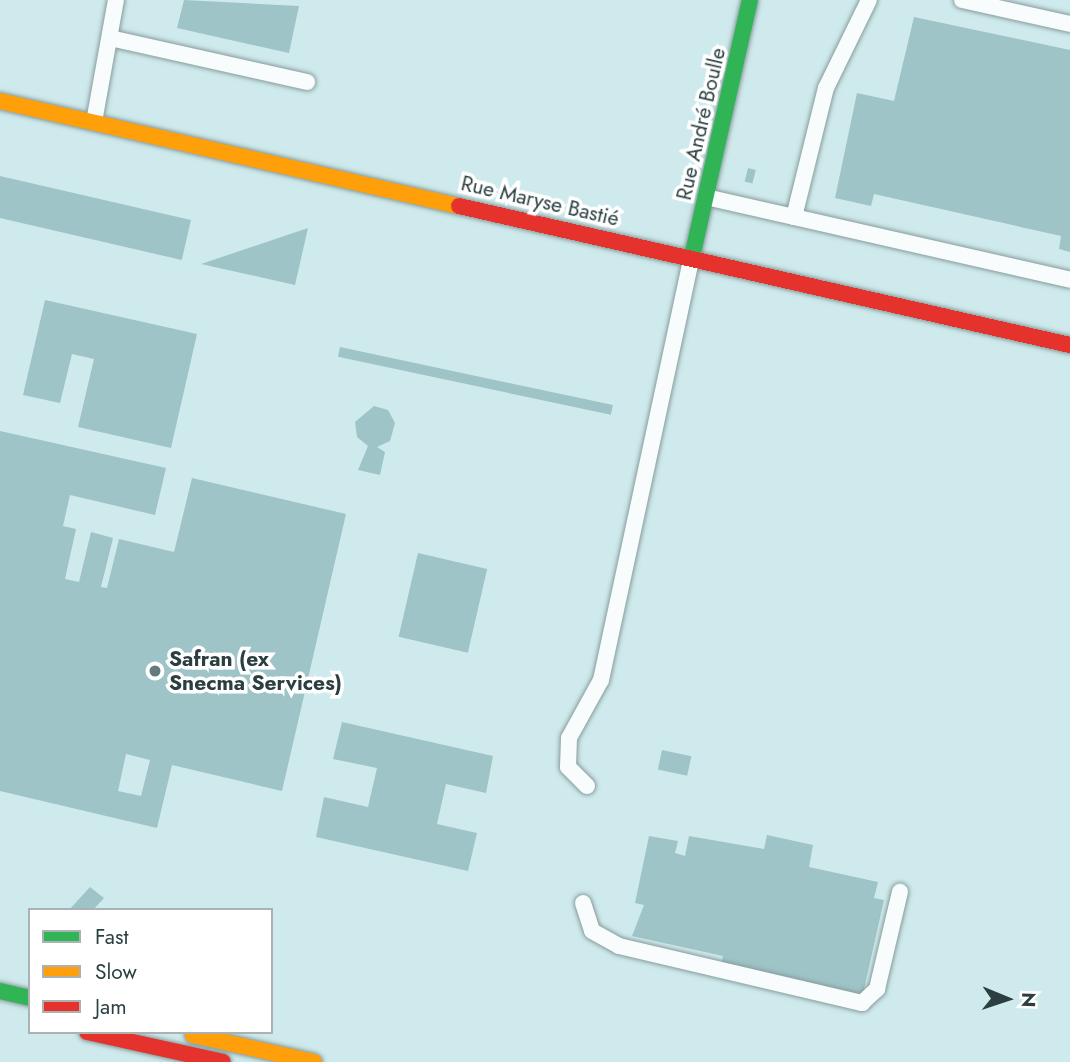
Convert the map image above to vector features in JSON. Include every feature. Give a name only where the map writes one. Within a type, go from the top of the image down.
[{"type":"street","name":"Rue André Boulle","points":[[692,257],[750,0]]},
{"type":"street","name":"Rue Maryse Bastié","points":[[0,101],[1070,345]]},
{"type":"street","points":[[0,991],[28,998]]},
{"type":"street","points":[[96,1034],[223,1062]]},
{"type":"street","points":[[189,1034],[314,1062]]},
{"type":"lane","points":[[94,122],[116,0]]},
{"type":"lane","points":[[794,217],[826,88],[869,0]]},
{"type":"lane","points":[[962,0],[1070,24]]},
{"type":"lane","points":[[110,38],[307,82]]},
{"type":"lane","points":[[706,197],[1070,280]]},
{"type":"lane","points":[[587,786],[568,767],[568,746],[601,680],[692,257]]},
{"type":"lane","points":[[583,903],[592,931],[619,946],[862,1003],[877,989],[900,892]]},
{"type":"building","points":[[184,0],[299,6],[289,53],[177,28]]},
{"type":"building","points":[[914,17],[1070,50],[1070,252],[1059,249],[1061,236],[874,194],[871,206],[835,198],[857,93],[894,101]]},
{"type":"building","points":[[748,168],[756,170],[752,184],[745,182]]},
{"type":"building","points":[[0,176],[191,220],[182,260],[0,218]]},
{"type":"building","points":[[308,228],[295,285],[201,264]]},
{"type":"building","points":[[45,300],[197,334],[171,448],[78,427],[94,359],[72,354],[60,403],[23,395]]},
{"type":"building","points":[[340,347],[613,405],[611,415],[338,357]]},
{"type":"building","points":[[374,406],[388,410],[395,423],[390,441],[377,447],[385,452],[380,475],[358,470],[368,446],[357,437],[355,422]]},
{"type":"building","name":"Safran (ex Snecma Services)","points":[[0,431],[166,468],[155,515],[70,495],[63,526],[76,529],[65,579],[79,582],[91,532],[113,538],[101,587],[107,588],[119,539],[174,552],[192,478],[346,514],[282,791],[172,765],[157,828],[0,791]],"holes":[[[126,754],[150,760],[141,796],[118,791]]]},
{"type":"building","points":[[418,553],[487,569],[468,653],[399,637]]},
{"type":"building","points":[[342,722],[493,756],[486,793],[446,784],[437,824],[477,833],[468,871],[316,837],[324,797],[368,807],[377,768],[333,759]]},
{"type":"building","points":[[662,750],[691,756],[687,776],[658,770]]},
{"type":"building","points":[[767,835],[813,845],[809,867],[878,882],[874,898],[884,900],[862,998],[721,967],[723,956],[632,936],[644,905],[635,903],[649,836],[678,841],[675,853],[685,856],[689,836],[764,849]]},
{"type":"building","points":[[90,887],[104,898],[95,908],[71,908]]},
{"type":"traffic: fast","points":[[692,257],[750,0]]},
{"type":"traffic: fast","points":[[0,991],[28,998]]},
{"type":"traffic: slow","points":[[0,101],[459,206]]},
{"type":"traffic: slow","points":[[193,1035],[314,1062]]},
{"type":"traffic: jam","points":[[459,206],[1070,345]]},
{"type":"traffic: jam","points":[[96,1034],[223,1062]]},
{"type":"place","name":"Safran (ex Snecma Services)","points":[[155,671]]}]
